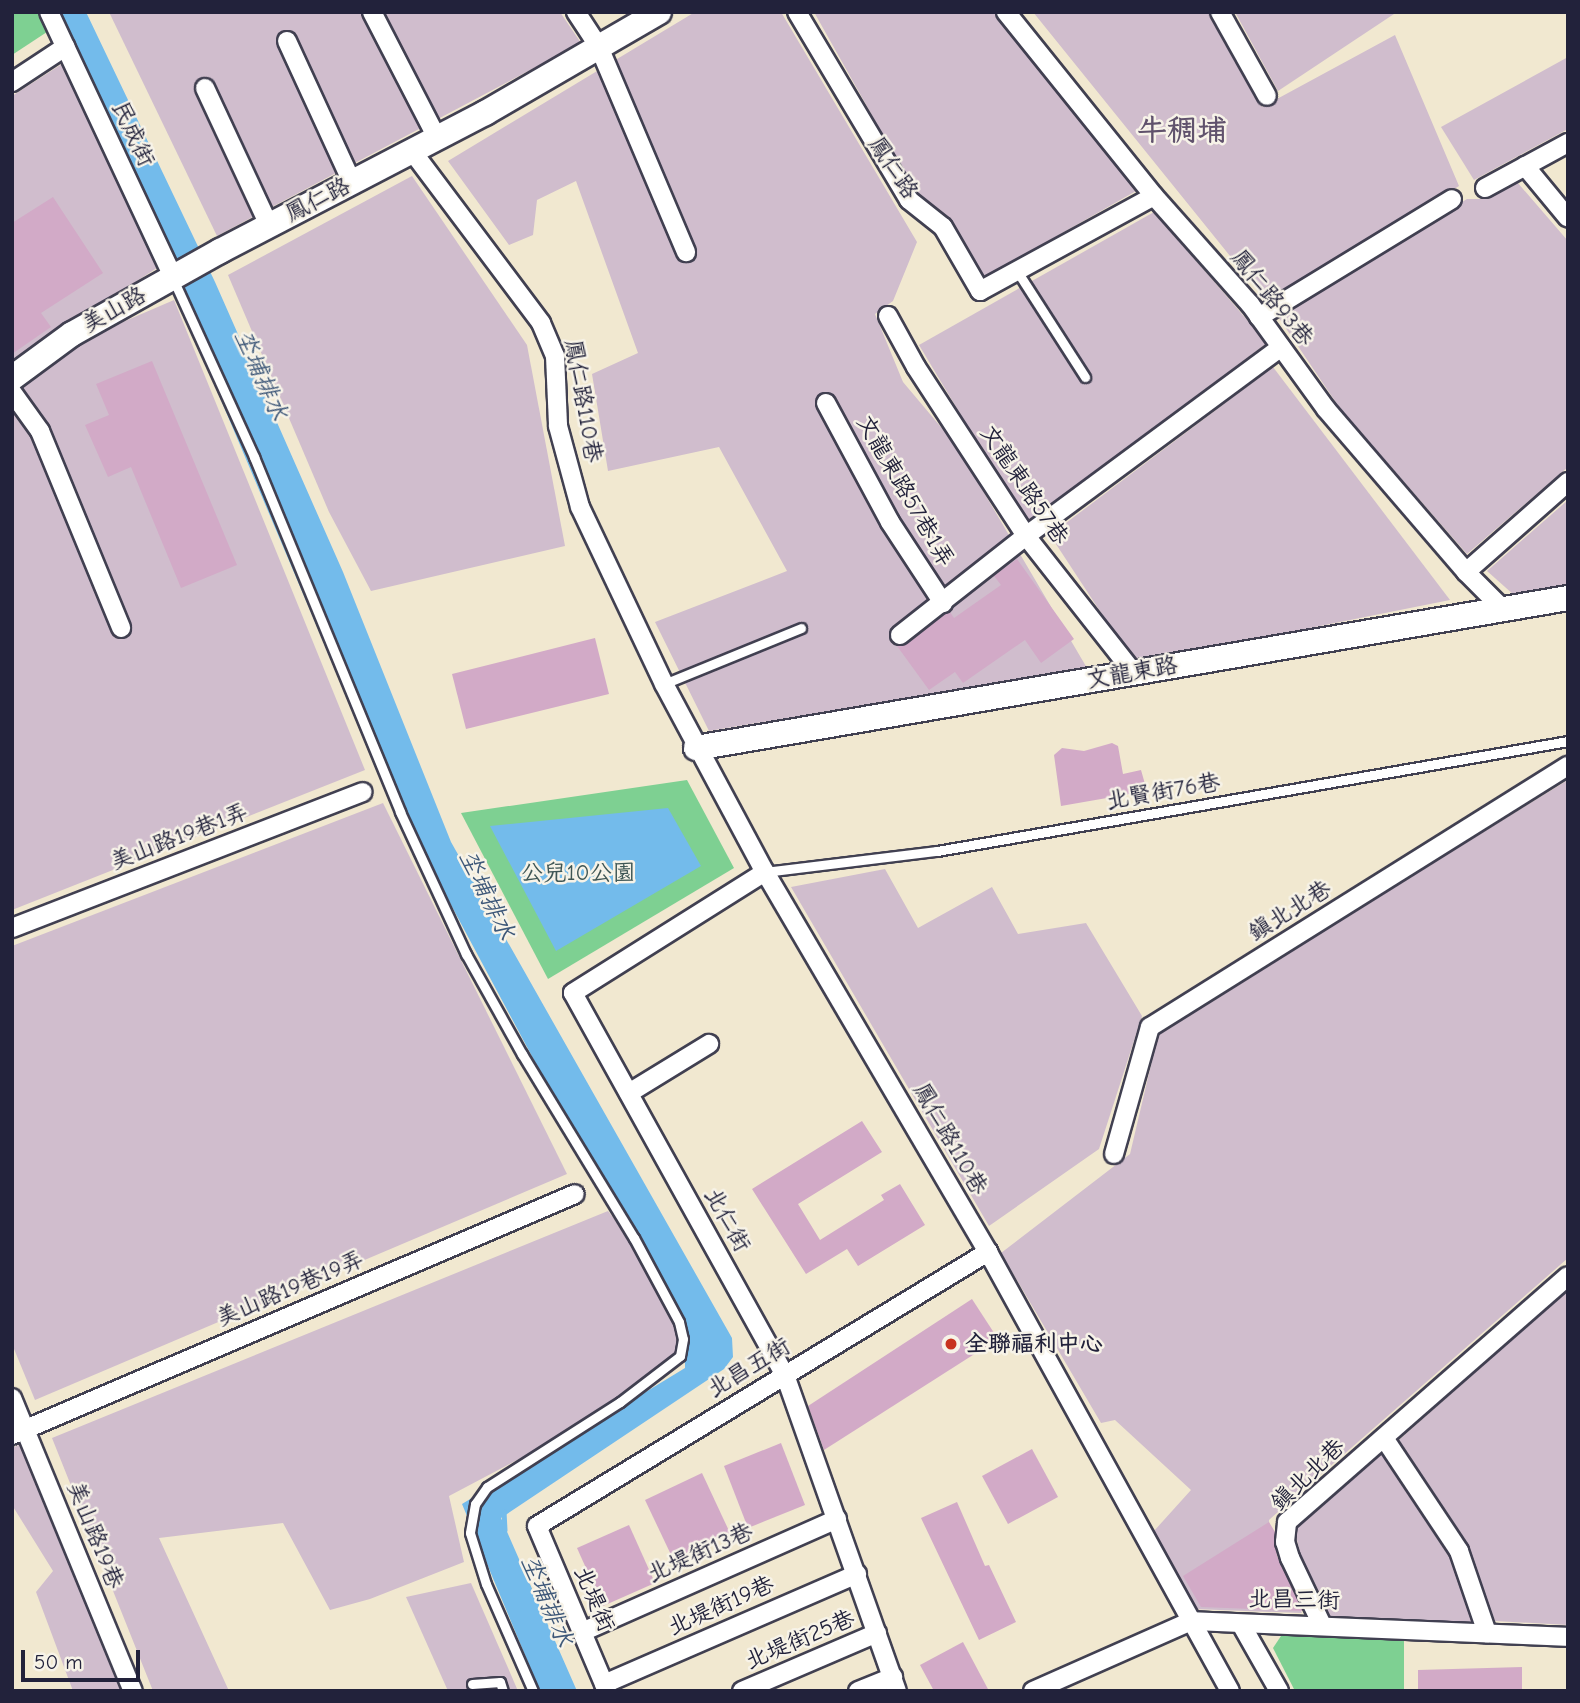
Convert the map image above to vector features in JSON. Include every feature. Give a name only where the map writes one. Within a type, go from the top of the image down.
[{"type":"street","name":"民成街","points":[[49,12],[176,275]]},
{"type":"street","points":[[372,12],[437,138]]},
{"type":"street","points":[[576,12],[599,47],[686,253]]},
{"type":"street","name":"鳳仁路","points":[[220,251],[437,138],[659,12]]},
{"type":"street","name":"鳳仁路","points":[[797,12],[909,200],[943,228],[980,291],[1154,196]]},
{"type":"street","name":"鳳仁路93巷","points":[[1006,12],[1154,196],[1259,317],[1326,409],[1465,572],[1503,609]]},
{"type":"street","points":[[1220,12],[1267,96]]},
{"type":"street","points":[[287,41],[352,182]]},
{"type":"street","points":[[12,82],[65,47]]},
{"type":"street","points":[[205,88],[270,225]]},
{"type":"street","points":[[1485,188],[1568,143]]},
{"type":"street","name":"鳳仁路110巷","points":[[412,151],[541,323],[555,356],[558,426],[580,507],[696,748],[765,872],[988,1252],[1230,1691]]},
{"type":"street","points":[[1525,166],[1568,218]]},
{"type":"street","points":[[1259,317],[1452,199]]},
{"type":"street","name":"美山路","points":[[12,378],[72,334],[220,251]]},
{"type":"street","name":"文龍東路57巷","points":[[888,316],[916,367],[1026,536],[1134,673]]},
{"type":"street","points":[[900,635],[1026,536],[1281,347]]},
{"type":"street","points":[[12,392],[40,431],[121,628]]},
{"type":"street","name":"文龍東路57巷1弄","points":[[826,403],[890,522],[943,603]]},
{"type":"street","points":[[1465,572],[1568,482]]},
{"type":"street","name":"文龍東路","points":[[696,748],[1568,598]]},
{"type":"street","name":"鎮北北巷","points":[[1114,1154],[1150,1027],[1568,766]]},
{"type":"street","name":"美山路19巷1弄","points":[[12,928],[363,792]]},
{"type":"street","name":"北仁街","points":[[765,872],[573,993],[785,1375],[895,1684]]},
{"type":"street","points":[[629,1093],[709,1044]]},
{"type":"street","name":"美山路19巷19弄","points":[[19,1432],[575,1194]]},
{"type":"street","name":"北昌五街","points":[[537,1526],[988,1252]]},
{"type":"street","name":"鎮北北巷","points":[[1322,1625],[1290,1558],[1284,1530],[1287,1522],[1568,1276]]},
{"type":"street","name":"美山路19巷","points":[[12,1398],[19,1432],[133,1691]]},
{"type":"street","points":[[1384,1438],[1460,1551],[1487,1633]]},
{"type":"street","name":"北堤街13巷","points":[[582,1632],[837,1519]]},
{"type":"street","name":"北堤街","points":[[537,1526],[605,1687]]},
{"type":"street","name":"北堤街19巷","points":[[605,1687],[857,1574]]},
{"type":"street","name":"北昌三街","points":[[1033,1691],[1191,1621],[1568,1637]]},
{"type":"street","points":[[1241,1624],[1279,1691]]},
{"type":"street","name":"北堤街25巷","points":[[742,1691],[877,1633]]},
{"type":"street","points":[[858,1691],[895,1684]]},
{"type":"lane","points":[[1017,271],[1085,377]]},
{"type":"lane","points":[[176,275],[400,813],[466,954],[522,1054],[634,1238],[679,1322],[683,1339],[680,1356],[620,1402],[487,1487],[475,1504],[470,1533],[486,1584],[533,1691]]},
{"type":"lane","points":[[664,684],[801,628]]},
{"type":"lane","name":"北賢街76巷","points":[[765,872],[937,851],[1568,741]]},
{"type":"lane","points":[[472,1684],[500,1682],[503,1691]]},
{"type":"shaded area","points":[[109,12],[560,12],[581,43],[217,236]]},
{"type":"shaded area","points":[[695,12],[781,12],[917,242],[893,301],[875,314],[903,382],[956,445],[1087,668],[709,731],[655,622],[787,571],[719,447],[608,471],[592,374],[638,353],[576,181],[537,200],[533,235],[509,245],[448,161]]},
{"type":"shaded area","points":[[814,12],[994,12],[1136,191],[985,277],[930,203],[919,199]]},
{"type":"shaded area","points":[[1033,12],[1209,12],[1262,107],[1395,35],[1459,186],[1268,303]]},
{"type":"shaded area","points":[[1235,12],[1397,12],[1278,91]]},
{"type":"shaded area","points":[[1568,57],[1568,129],[1474,180],[1441,127]]},
{"type":"shaded area","points":[[65,62],[168,261],[12,361],[12,96]]},
{"type":"shaded area","points":[[412,176],[527,345],[565,546],[371,591],[329,512],[228,275]]},
{"type":"shaded area","points":[[1517,182],[1568,241],[1568,467],[1467,554],[1341,410],[1277,315],[1467,199],[1488,199]]},
{"type":"shaded area","points":[[1154,212],[1267,343],[1026,524],[919,345]]},
{"type":"shaded area","points":[[174,300],[365,770],[12,910],[12,394],[88,337]]},
{"type":"shaded area","points":[[1273,367],[1450,600],[1134,663],[1050,535]]},
{"type":"shaded area","points":[[1568,500],[1568,585],[1514,595],[1487,571]]},
{"type":"shaded area","points":[[1568,780],[1568,1258],[1269,1520],[1270,1547],[1302,1613],[1193,1609],[1154,1531],[1191,1490],[1115,1420],[1101,1423],[1001,1253],[1130,1154],[1159,1031]]},
{"type":"shaded area","points":[[383,803],[567,1174],[35,1400],[12,1344],[12,946]]},
{"type":"shaded area","points":[[885,869],[918,928],[992,887],[1018,934],[1086,923],[1142,1016],[1099,1149],[989,1226],[791,887]]},
{"type":"shaded area","points":[[608,1211],[656,1273],[677,1328],[677,1365],[640,1395],[449,1496],[464,1562],[370,1599],[330,1610],[283,1523],[159,1538],[229,1691],[153,1691],[52,1438]]},
{"type":"shaded area","points":[[1568,1289],[1568,1625],[1495,1621],[1463,1540],[1399,1440]]},
{"type":"shaded area","points":[[23,1443],[124,1691],[73,1691],[36,1592],[53,1571],[12,1505],[12,1448]]},
{"type":"shaded area","points":[[1385,1449],[1453,1555],[1476,1626],[1329,1617],[1302,1561],[1297,1540],[1297,1523]]},
{"type":"shaded area","points":[[471,1583],[518,1691],[448,1691],[406,1597]]},
{"type":"green space","points":[[12,12],[40,12],[50,30],[12,55]]},
{"type":"green space","name":"公兒10公園","points":[[687,780],[734,868],[548,979],[461,813]]},
{"type":"green space","points":[[1283,1633],[1404,1636],[1404,1691],[1295,1691],[1273,1648]]},
{"type":"water","points":[[48,12],[86,12],[215,282],[343,572],[451,842],[732,1338],[733,1357],[724,1369],[501,1518],[577,1691],[540,1691],[462,1504],[685,1368],[685,1332],[596,1176],[373,759],[157,249]]},
{"type":"water","points":[[668,808],[701,866],[556,951],[490,826]]},
{"type":"building","points":[[53,197],[103,273],[41,313],[51,327],[12,354],[12,223]]},
{"type":"building","points":[[152,361],[237,565],[181,588],[131,467],[108,477],[85,425],[109,415],[96,384]]},
{"type":"building","points":[[1017,559],[1074,639],[1041,663],[1025,640],[963,683],[955,672],[929,690],[897,646],[907,644],[945,614],[950,612],[954,618],[1001,585],[994,576]]},
{"type":"building","points":[[595,638],[609,694],[466,729],[452,674]]},
{"type":"building","points":[[1112,743],[1118,746],[1123,774],[1141,770],[1147,791],[1061,806],[1054,755],[1062,748],[1084,751]]},
{"type":"building","points":[[862,1121],[882,1152],[798,1204],[820,1240],[884,1200],[881,1195],[900,1184],[925,1225],[858,1266],[847,1249],[806,1274],[752,1189]]},
{"type":"building","points":[[972,1299],[998,1339],[824,1450],[808,1406]]},
{"type":"building","points":[[781,1443],[805,1505],[748,1528],[724,1466]]},
{"type":"building","points":[[1032,1449],[1058,1497],[1008,1524],[982,1476]]},
{"type":"building","points":[[702,1473],[730,1533],[673,1559],[645,1500]]},
{"type":"building","points":[[957,1502],[985,1566],[989,1565],[1016,1622],[979,1640],[921,1518]]},
{"type":"building","points":[[1269,1522],[1275,1532],[1277,1556],[1303,1611],[1201,1607],[1183,1576]]},
{"type":"building","points":[[629,1525],[655,1583],[603,1606],[577,1548]]},
{"type":"building","points":[[963,1642],[989,1691],[934,1691],[920,1665]]},
{"type":"building","points":[[1522,1667],[1522,1691],[1418,1691],[1418,1670]]},
{"type":"waterway","name":"坔埔排水","points":[[504,1511],[505,1530]]},
{"type":"place","name":"全聯福利中心","points":[[951,1344]]},
{"type":"district","name":"牛稠埔","points":[[1182,131]]}]
